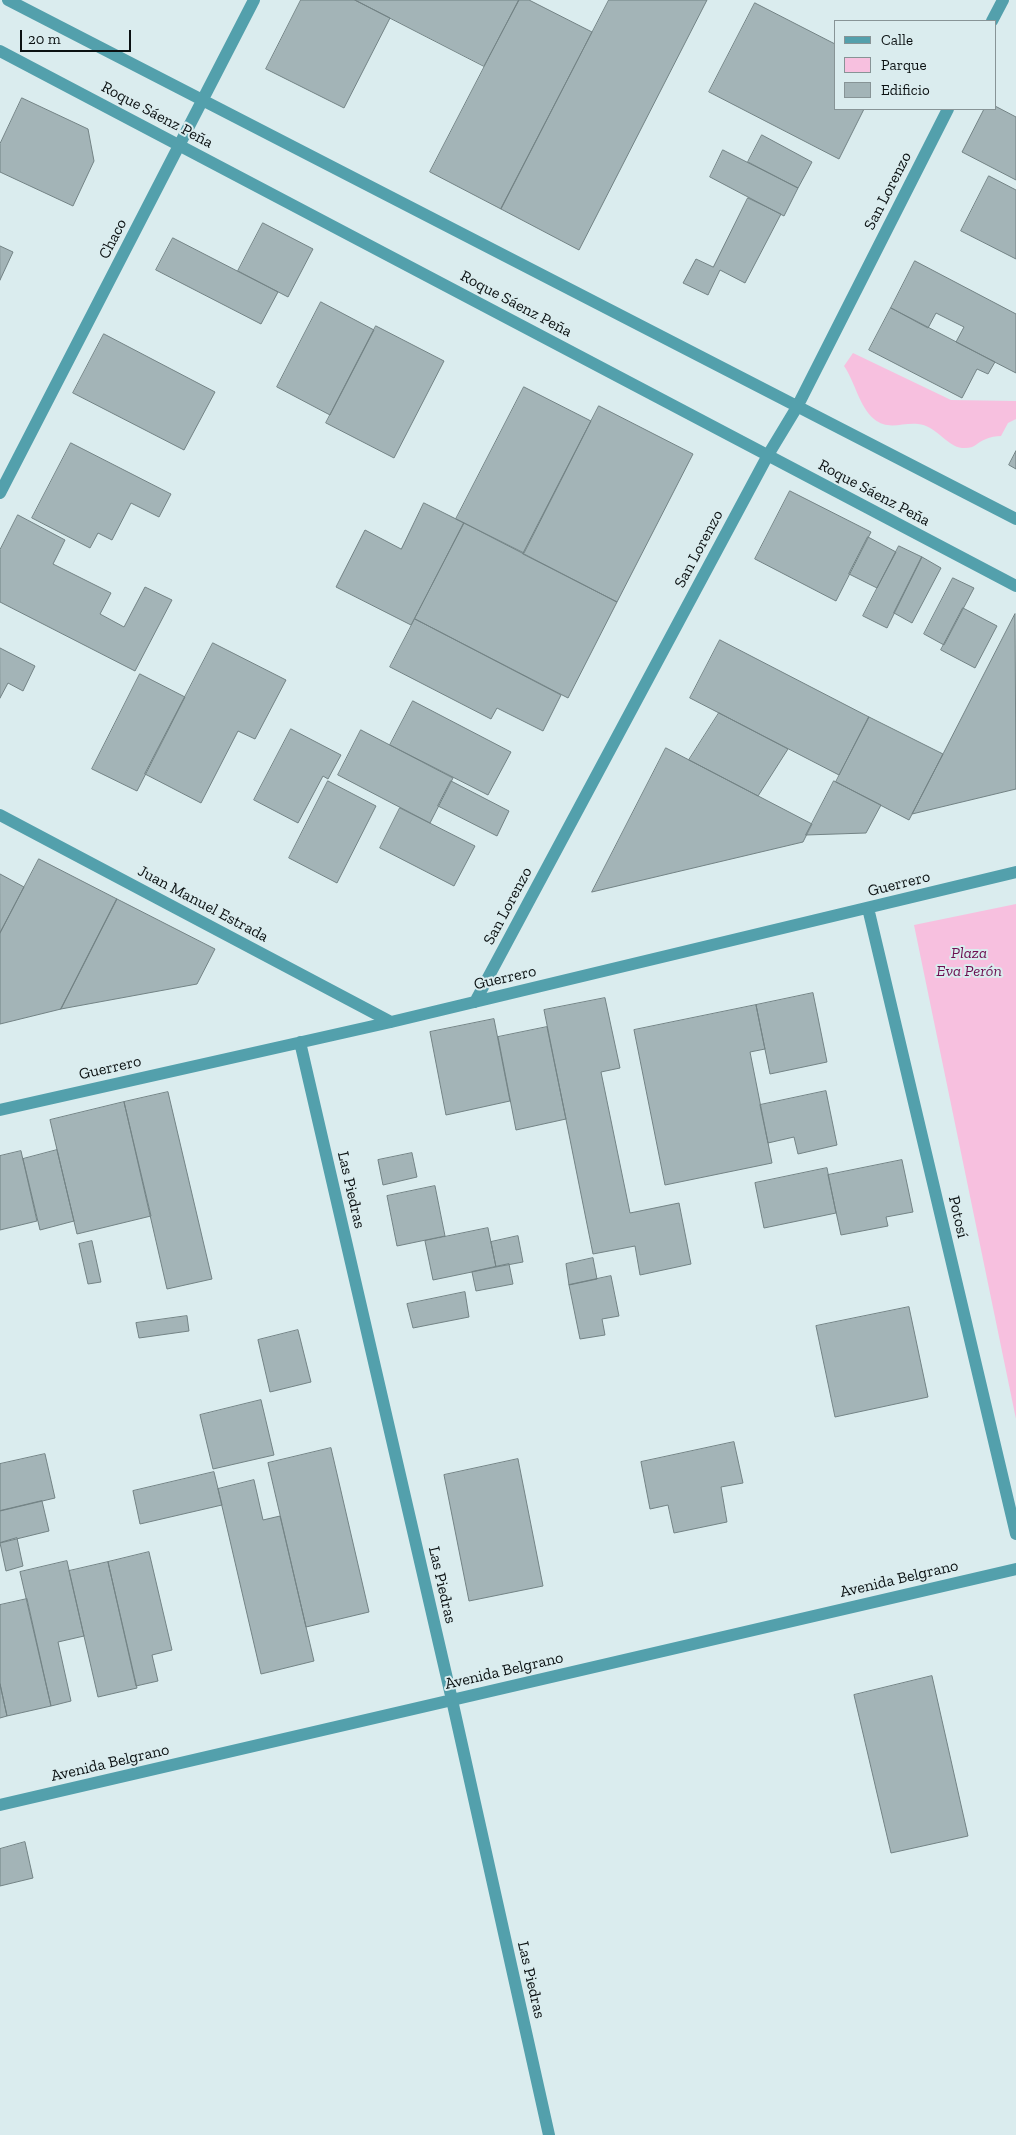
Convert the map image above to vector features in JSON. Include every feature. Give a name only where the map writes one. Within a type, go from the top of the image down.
[{"type":"street","name":"Roque Sáenz Peña","points":[[8,0],[1016,520]]},
{"type":"street","name":"Chaco","points":[[0,493],[254,0]]},
{"type":"street","points":[[993,20],[1003,0]]},
{"type":"street","name":"Roque Sáenz Peña","points":[[0,51],[1016,586]]},
{"type":"street","name":"San Lorenzo","points":[[475,1002],[768,455],[798,407],[947,110]]},
{"type":"street","name":"Juan Manuel Estrada","points":[[0,815],[391,1022]]},
{"type":"street","name":"Guerrero","points":[[0,1110],[391,1022],[1016,872]]},
{"type":"street","name":"Potosí","points":[[868,908],[1016,1534]]},
{"type":"street","name":"Las Piedras","points":[[300,1042],[452,1700],[549,2135]]},
{"type":"street","name":"Avenida Belgrano","points":[[0,1805],[1016,1568]]},
{"type":"green space","points":[[853,353],[951,400],[1016,401],[1016,419],[1008,423],[1001,436],[988,438],[973,447],[967,448],[957,447],[924,425],[885,425],[879,423],[869,414],[861,401],[844,366]]},
{"type":"green space","name":"Plaza Eva Perón","points":[[1016,904],[1016,1419],[914,925]]},
{"type":"building","points":[[301,0],[355,0],[390,18],[344,108],[266,69]]},
{"type":"building","points":[[355,0],[519,0],[484,66]]},
{"type":"building","points":[[519,0],[529,0],[592,32],[501,209],[430,172]]},
{"type":"building","points":[[609,0],[707,0],[579,250],[501,209]]},
{"type":"building","points":[[755,3],[834,43],[834,110],[864,110],[839,159],[709,92]]},
{"type":"building","points":[[22,98],[88,129],[94,161],[73,206],[0,172],[0,144]]},
{"type":"building","points":[[996,107],[1016,117],[1016,180],[962,152],[983,110],[996,110]]},
{"type":"building","points":[[762,135],[812,162],[798,188],[748,162]]},
{"type":"building","points":[[723,150],[798,188],[784,216],[710,177]]},
{"type":"building","points":[[989,176],[1016,190],[1016,259],[961,231]]},
{"type":"building","points":[[748,198],[781,214],[745,283],[720,270],[708,295],[683,283],[696,259],[713,267]]},
{"type":"building","points":[[263,223],[313,249],[288,297],[238,271]]},
{"type":"building","points":[[173,238],[278,292],[261,324],[156,270]]},
{"type":"building","points":[[0,246],[13,252],[0,280]]},
{"type":"building","points":[[915,261],[1016,314],[1016,373],[956,342],[964,327],[936,313],[928,328],[891,308]]},
{"type":"building","points":[[321,302],[374,330],[330,415],[277,387]]},
{"type":"building","points":[[891,308],[995,362],[988,374],[977,369],[962,398],[869,350]]},
{"type":"building","points":[[376,326],[444,361],[394,458],[326,423]]},
{"type":"building","points":[[104,334],[215,392],[184,450],[73,393]]},
{"type":"building","points":[[524,387],[591,421],[524,553],[456,519]]},
{"type":"building","points":[[599,406],[693,454],[617,602],[523,554]]},
{"type":"building","points":[[71,443],[171,494],[159,517],[131,503],[112,540],[98,533],[90,548],[32,518]]},
{"type":"building","points":[[1016,451],[1016,469],[1009,465]]},
{"type":"building","points":[[790,491],[871,532],[836,601],[755,559]]},
{"type":"building","points":[[424,503],[464,523],[411,625],[336,587],[365,530],[401,549]]},
{"type":"building","points":[[18,515],[65,540],[53,564],[111,593],[100,614],[124,627],[145,587],[172,600],[135,671],[0,602],[0,550]]},
{"type":"building","points":[[464,523],[617,602],[568,698],[415,619]]},
{"type":"building","points":[[868,537],[896,552],[877,588],[849,574]]},
{"type":"building","points":[[899,546],[922,557],[887,628],[863,616]]},
{"type":"building","points":[[922,557],[941,568],[912,623],[894,613]]},
{"type":"building","points":[[953,578],[974,588],[944,645],[924,634]]},
{"type":"building","points":[[963,608],[997,626],[975,668],[941,650]]},
{"type":"building","points":[[1015,614],[1016,789],[912,814],[943,754]]},
{"type":"building","points":[[415,619],[561,695],[543,731],[497,708],[491,719],[390,667]]},
{"type":"building","points":[[720,640],[869,717],[839,775],[690,698]]},
{"type":"building","points":[[213,643],[286,680],[255,739],[238,731],[201,803],[145,774]]},
{"type":"building","points":[[0,648],[35,666],[23,691],[8,683],[0,698]]},
{"type":"building","points":[[140,674],[185,697],[137,791],[92,769]]},
{"type":"building","points":[[413,701],[511,752],[488,795],[390,745]]},
{"type":"building","points":[[719,713],[788,749],[758,796],[689,760]]},
{"type":"building","points":[[869,717],[943,754],[909,820],[836,782]]},
{"type":"building","points":[[291,729],[341,755],[328,779],[323,776],[298,823],[254,800]]},
{"type":"building","points":[[361,730],[453,778],[430,823],[338,775]]},
{"type":"building","points":[[666,748],[812,824],[803,842],[592,892]]},
{"type":"building","points":[[328,781],[376,806],[337,883],[289,858]]},
{"type":"building","points":[[451,781],[509,811],[497,836],[438,806]]},
{"type":"building","points":[[834,781],[881,805],[866,833],[806,835]]},
{"type":"building","points":[[400,808],[475,846],[454,886],[380,848]]},
{"type":"building","points":[[39,859],[117,899],[61,1009],[0,1024],[0,933]]},
{"type":"building","points":[[0,874],[24,887],[0,933]]},
{"type":"building","points":[[117,899],[215,949],[197,984],[61,1009]]},
{"type":"building","points":[[813,993],[827,1062],[770,1074],[756,1005]]},
{"type":"building","points":[[605,998],[620,1068],[601,1072],[630,1213],[679,1203],[691,1264],[640,1275],[635,1246],[593,1254],[544,1010]]},
{"type":"building","points":[[756,1005],[765,1049],[750,1052],[772,1163],[665,1185],[634,1030]]},
{"type":"building","points":[[494,1019],[510,1101],[446,1115],[430,1032]]},
{"type":"building","points":[[547,1027],[566,1119],[516,1130],[498,1037]]},
{"type":"building","points":[[826,1091],[837,1145],[798,1154],[794,1137],[768,1143],[760,1105]]},
{"type":"building","points":[[168,1092],[212,1279],[167,1289],[124,1102]]},
{"type":"building","points":[[124,1102],[151,1216],[77,1234],[50,1120]]},
{"type":"building","points":[[57,1150],[74,1221],[40,1230],[23,1159]]},
{"type":"building","points":[[21,1151],[37,1221],[0,1230],[0,1156]]},
{"type":"building","points":[[412,1153],[417,1177],[383,1185],[378,1160]]},
{"type":"building","points":[[902,1160],[913,1212],[886,1217],[888,1226],[841,1235],[828,1175]]},
{"type":"building","points":[[827,1168],[836,1213],[764,1228],[755,1183]]},
{"type":"building","points":[[435,1186],[445,1236],[397,1246],[387,1196]]},
{"type":"building","points":[[488,1228],[496,1267],[433,1280],[425,1241]]},
{"type":"building","points":[[518,1236],[523,1262],[496,1267],[491,1242]]},
{"type":"building","points":[[92,1241],[101,1282],[88,1284],[79,1244]]},
{"type":"building","points":[[593,1258],[597,1279],[569,1285],[566,1264]]},
{"type":"building","points":[[509,1264],[513,1284],[476,1291],[472,1272]]},
{"type":"building","points":[[611,1276],[619,1316],[602,1319],[605,1335],[580,1339],[569,1285]]},
{"type":"building","points":[[465,1292],[469,1317],[413,1328],[407,1304]]},
{"type":"building","points":[[909,1307],[928,1397],[835,1417],[816,1326]]},
{"type":"building","points":[[187,1316],[189,1331],[139,1338],[136,1323]]},
{"type":"building","points":[[298,1330],[311,1382],[270,1392],[258,1340]]},
{"type":"building","points":[[261,1400],[274,1455],[213,1469],[200,1415]]},
{"type":"building","points":[[734,1442],[743,1483],[721,1487],[727,1522],[674,1533],[668,1505],[650,1509],[641,1462]]},
{"type":"building","points":[[331,1448],[369,1612],[306,1627],[268,1463]]},
{"type":"building","points":[[45,1454],[55,1498],[0,1511],[0,1464]]},
{"type":"building","points":[[518,1459],[543,1586],[469,1601],[444,1475]]},
{"type":"building","points":[[214,1472],[222,1505],[140,1524],[133,1491]]},
{"type":"building","points":[[254,1480],[263,1520],[280,1516],[314,1661],[261,1674],[218,1489]]},
{"type":"building","points":[[42,1501],[49,1531],[0,1543],[0,1511]]},
{"type":"building","points":[[17,1538],[23,1566],[6,1571],[0,1543]]},
{"type":"building","points":[[149,1552],[172,1650],[152,1655],[158,1681],[136,1686],[108,1562]]},
{"type":"building","points":[[67,1561],[84,1636],[58,1642],[71,1701],[51,1706],[20,1572]]},
{"type":"building","points":[[108,1562],[137,1688],[98,1697],[69,1571]]},
{"type":"building","points":[[27,1599],[51,1706],[7,1716],[0,1684],[0,1605]]},
{"type":"building","points":[[932,1676],[968,1836],[891,1853],[854,1695]]},
{"type":"building","points":[[0,1684],[7,1716],[0,1718]]},
{"type":"building","points":[[25,1842],[33,1878],[0,1886],[0,1849]]}]
